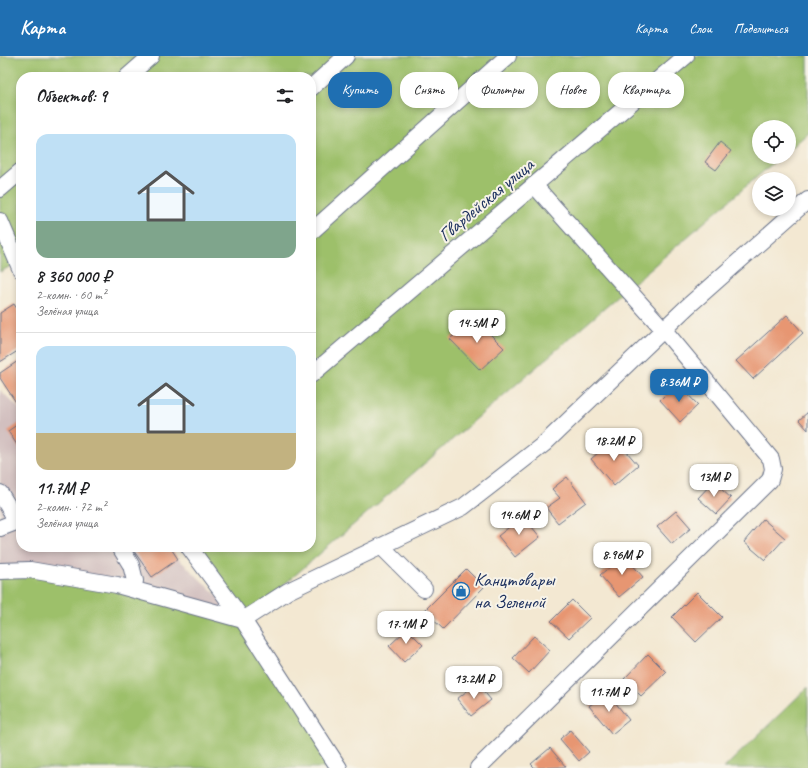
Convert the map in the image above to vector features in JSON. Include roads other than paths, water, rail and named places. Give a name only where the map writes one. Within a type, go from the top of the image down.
[{"type":"street","points":[[133,72],[151,56]]},
{"type":"street","points":[[316,83],[346,56]]},
{"type":"street","points":[[316,228],[508,56]]},
{"type":"street","name":"Гвардейская улица","points":[[316,371],[686,56]]},
{"type":"street","points":[[0,189],[16,175]]},
{"type":"street","points":[[478,768],[770,480],[773,469],[771,459],[664,330],[534,185]]},
{"type":"street","points":[[0,572],[30,570],[117,585],[243,620],[288,591],[463,507],[544,444],[664,330],[687,306],[808,200]]},
{"type":"street","points":[[0,221],[16,258]]},
{"type":"street","points":[[0,493],[16,516]]},
{"type":"street","points":[[0,528],[16,521]]},
{"type":"street","points":[[381,546],[424,589]]},
{"type":"street","points":[[123,552],[131,565],[135,581]]},
{"type":"street","points":[[194,552],[243,620],[339,768]]},
{"type":"place","name":"Канцтовары на Зеленой","points":[[461,591]]}]
